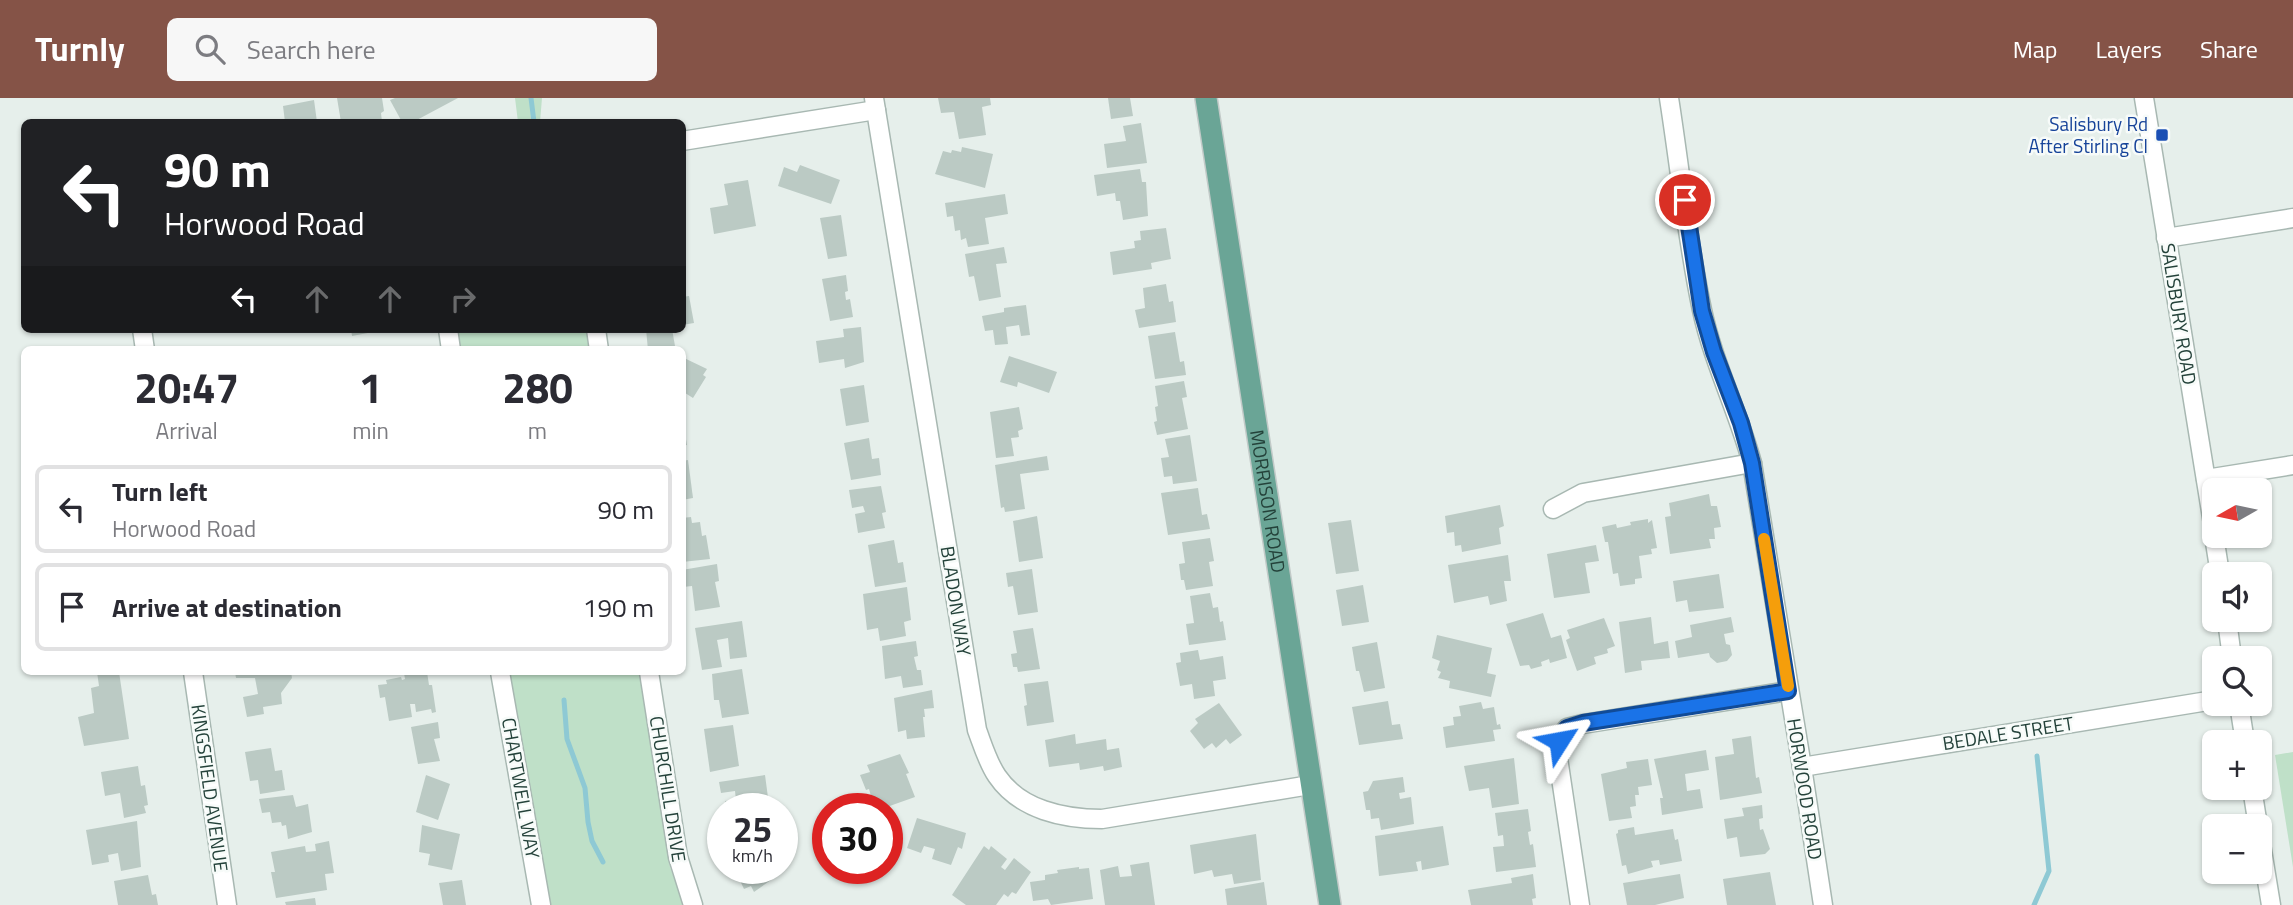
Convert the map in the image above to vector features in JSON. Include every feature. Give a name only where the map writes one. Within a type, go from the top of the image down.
[{"type":"main road","name":"MORRISON ROAD","points":[[1206,98],[1330,905]]},
{"type":"street","name":"HORWOOD ROAD","points":[[1669,98],[1702,311],[1752,463],[1823,905]]},
{"type":"street","name":"SALISBURY ROAD","points":[[2144,98],[2206,478]]},
{"type":"street","name":"BLADON WAY","points":[[875,104],[977,730],[997,775],[1010,791],[1025,802],[1077,819],[1102,819],[1310,785]]},
{"type":"street","points":[[686,140],[875,104]]},
{"type":"street","points":[[2166,238],[2293,218]]},
{"type":"street","points":[[1553,509],[1583,493],[1752,463]]},
{"type":"street","points":[[2212,478],[2293,465]]},
{"type":"street","name":"KINGSFIELD AVENUE","points":[[193,675],[227,905]]},
{"type":"street","name":"CHARTWELL WAY","points":[[501,675],[541,905]]},
{"type":"street","name":"CHURCHILL DRIVE","points":[[649,675],[678,857],[693,905]]},
{"type":"street","points":[[1580,905],[1558,758],[1559,741],[1567,728],[1583,723],[1788,691]]},
{"type":"street","name":"BEDALE STREET","points":[[1802,766],[2202,702]]},
{"type":"street","points":[[2268,884],[2271,905]]},
{"type":"green space","points":[[515,98],[542,98],[540,119],[518,119]]},
{"type":"green space","points":[[446,333],[587,333],[588,346],[448,346]]},
{"type":"green space","points":[[501,675],[639,675],[670,867],[684,905],[548,905]]},
{"type":"green space","points":[[2293,752],[2293,867],[2275,755]]},
{"type":"building","points":[[337,98],[382,98],[384,111],[381,113],[382,119],[340,119]]},
{"type":"building","points":[[458,98],[419,119],[400,119],[390,100]]},
{"type":"building","points":[[938,98],[990,98],[991,105],[982,107],[986,135],[959,139],[954,112],[941,113]]},
{"type":"building","points":[[1108,98],[1130,98],[1133,116],[1111,119]]},
{"type":"building","points":[[314,100],[317,119],[285,119],[283,106]]},
{"type":"building","points":[[1141,123],[1147,163],[1107,168],[1104,144],[1126,141],[1123,126]]},
{"type":"building","points":[[962,147],[993,154],[985,188],[935,174],[943,151],[961,152]]},
{"type":"building","points":[[800,165],[840,180],[831,204],[778,186],[784,167],[797,172]]},
{"type":"building","points":[[1140,169],[1142,182],[1146,182],[1148,216],[1123,220],[1120,201],[1116,201],[1115,193],[1097,196],[1094,175]]},
{"type":"building","points":[[748,180],[756,226],[714,234],[710,208],[728,205],[724,184]]},
{"type":"building","points":[[1005,194],[1008,214],[985,218],[989,244],[968,247],[966,238],[961,240],[960,230],[955,231],[953,216],[947,217],[945,203]]},
{"type":"building","points":[[841,215],[847,256],[828,259],[820,218]]},
{"type":"building","points":[[1166,228],[1171,259],[1151,263],[1152,269],[1113,275],[1110,252],[1135,248],[1134,241],[1141,240],[1140,231]]},
{"type":"building","points":[[1004,247],[1007,263],[996,264],[1001,297],[979,301],[974,276],[969,277],[965,254]]},
{"type":"building","points":[[846,275],[846,300],[850,299],[853,317],[830,321],[822,279]]},
{"type":"building","points":[[1166,284],[1169,302],[1173,301],[1176,322],[1139,328],[1135,310],[1145,308],[1143,288]]},
{"type":"building","points":[[686,296],[689,296],[694,323],[686,324]]},
{"type":"building","points":[[1026,305],[1030,335],[1021,336],[1019,325],[1006,327],[1008,344],[995,345],[993,330],[985,331],[982,316],[1004,312],[1004,308]]},
{"type":"building","points":[[861,327],[864,362],[845,368],[844,359],[819,363],[816,341],[844,337],[843,329]]},
{"type":"building","points":[[1175,332],[1180,362],[1184,361],[1186,375],[1155,379],[1148,336]]},
{"type":"building","points":[[646,333],[673,333],[675,346],[648,346]]},
{"type":"building","points":[[1009,356],[1057,372],[1049,393],[1018,382],[1017,387],[1000,382]]},
{"type":"building","points":[[686,359],[707,369],[703,375],[706,377],[693,398],[686,394]]},
{"type":"building","points":[[1184,381],[1187,397],[1182,398],[1188,429],[1157,435],[1154,422],[1157,421],[1155,407],[1158,406],[1155,386]]},
{"type":"building","points":[[864,385],[869,422],[846,426],[840,389]]},
{"type":"building","points":[[1019,407],[1023,429],[1018,431],[1019,437],[1011,438],[1014,456],[996,458],[990,412]]},
{"type":"building","points":[[1190,435],[1197,481],[1173,484],[1172,476],[1164,477],[1161,458],[1169,457],[1165,439]]},
{"type":"building","points":[[869,438],[872,459],[879,458],[881,475],[851,480],[844,443]]},
{"type":"building","points":[[1047,456],[1049,470],[1020,474],[1025,509],[1005,512],[1004,507],[1001,508],[995,465]]},
{"type":"building","points":[[686,460],[693,498],[686,499]]},
{"type":"building","points":[[881,486],[886,512],[882,513],[885,528],[858,533],[855,514],[865,512],[863,506],[852,508],[849,490]]},
{"type":"building","points":[[1198,488],[1202,515],[1207,514],[1210,529],[1168,535],[1161,493]]},
{"type":"building","points":[[1709,494],[1711,506],[1717,506],[1721,527],[1714,528],[1715,539],[1709,539],[1711,548],[1670,554],[1665,517],[1671,516],[1669,503]]},
{"type":"building","points":[[1500,505],[1504,526],[1499,528],[1501,544],[1462,552],[1461,545],[1455,546],[1454,532],[1447,533],[1445,516]]},
{"type":"building","points":[[1037,516],[1043,558],[1019,562],[1013,521]]},
{"type":"building","points":[[691,517],[692,523],[700,522],[702,536],[706,535],[710,559],[686,562],[686,518]]},
{"type":"building","points":[[1648,519],[1648,523],[1652,520],[1657,548],[1651,549],[1652,554],[1639,556],[1642,578],[1635,579],[1635,584],[1620,586],[1618,573],[1613,574],[1608,542],[1605,542],[1602,527],[1616,524],[1617,528],[1631,525],[1630,522]]},
{"type":"building","points":[[1351,520],[1359,571],[1336,574],[1328,523]]},
{"type":"building","points":[[1210,538],[1214,561],[1209,562],[1213,586],[1186,590],[1184,580],[1181,580],[1179,564],[1185,563],[1182,542]]},
{"type":"building","points":[[894,540],[898,563],[903,562],[906,582],[875,587],[868,545]]},
{"type":"building","points":[[1596,545],[1599,561],[1585,563],[1590,593],[1554,598],[1547,554]]},
{"type":"building","points":[[1508,555],[1511,581],[1504,581],[1507,601],[1490,605],[1488,596],[1454,603],[1448,565]]},
{"type":"building","points":[[717,564],[719,581],[715,582],[720,607],[695,611],[692,586],[686,587],[686,569]]},
{"type":"building","points":[[1032,569],[1038,612],[1018,615],[1013,586],[1008,587],[1006,573]]},
{"type":"building","points":[[1719,574],[1724,608],[1689,612],[1687,600],[1676,602],[1673,581]]},
{"type":"building","points":[[1363,585],[1369,622],[1342,626],[1336,590]]},
{"type":"building","points":[[907,587],[911,620],[904,622],[906,636],[880,641],[878,628],[867,630],[863,594]]},
{"type":"building","points":[[1210,593],[1213,608],[1218,607],[1220,622],[1223,621],[1226,640],[1189,645],[1186,624],[1194,623],[1190,596]]},
{"type":"building","points":[[1543,613],[1551,638],[1561,635],[1567,658],[1550,663],[1549,659],[1541,662],[1542,666],[1531,669],[1529,665],[1520,666],[1506,624]]},
{"type":"building","points":[[1651,617],[1654,644],[1668,641],[1670,658],[1641,661],[1642,670],[1625,673],[1619,622]]},
{"type":"building","points":[[1731,617],[1734,632],[1724,634],[1732,655],[1727,661],[1717,663],[1709,653],[1678,658],[1675,641],[1692,637],[1690,625]]},
{"type":"building","points":[[1604,618],[1615,646],[1607,649],[1608,653],[1594,657],[1596,664],[1577,671],[1566,640],[1570,638],[1567,630]]},
{"type":"building","points":[[742,621],[747,657],[730,659],[728,638],[717,640],[722,667],[702,670],[695,628]]},
{"type":"building","points":[[1033,628],[1040,669],[1018,672],[1017,667],[1013,667],[1011,654],[1017,653],[1013,631]]},
{"type":"building","points":[[1437,635],[1492,648],[1487,673],[1496,675],[1491,697],[1449,688],[1450,681],[1438,678],[1441,672],[1437,670],[1440,661],[1432,658]]},
{"type":"building","points":[[916,641],[918,656],[914,657],[917,670],[921,670],[923,685],[903,688],[901,676],[885,679],[882,646]]},
{"type":"building","points":[[1377,642],[1385,688],[1364,692],[1359,671],[1356,671],[1352,647]]},
{"type":"building","points":[[1198,650],[1200,660],[1223,656],[1226,679],[1213,681],[1215,696],[1194,699],[1192,684],[1180,686],[1176,663],[1181,662],[1180,653]]},
{"type":"building","points":[[742,669],[749,714],[722,718],[719,700],[714,700],[712,674]]},
{"type":"building","points":[[97,675],[119,675],[129,739],[84,746],[78,717],[94,713],[91,688],[99,686]]},
{"type":"building","points":[[236,675],[292,675],[292,678],[281,693],[282,704],[263,707],[264,714],[247,717],[243,697],[258,694],[255,678],[236,678]]},
{"type":"building","points":[[404,675],[427,675],[429,685],[432,685],[436,712],[432,713],[431,709],[416,712],[415,704],[410,704],[412,717],[389,721],[385,697],[380,698],[378,685],[387,684],[386,680],[401,677],[402,680],[405,679]]},
{"type":"building","points":[[1048,681],[1054,722],[1027,726],[1024,684]]},
{"type":"building","points":[[932,690],[934,708],[924,709],[925,737],[907,739],[906,730],[898,732],[894,698]]},
{"type":"building","points":[[1388,701],[1392,725],[1400,724],[1403,739],[1359,745],[1352,707]]},
{"type":"building","points":[[1481,702],[1483,709],[1494,707],[1497,725],[1500,724],[1501,729],[1493,730],[1495,741],[1446,748],[1443,727],[1454,725],[1453,717],[1461,716],[1459,706]]},
{"type":"building","points":[[1219,703],[1242,735],[1230,744],[1226,739],[1216,748],[1212,743],[1204,749],[1190,731],[1198,723],[1195,719]]},
{"type":"building","points":[[438,722],[440,738],[434,739],[440,761],[418,764],[411,727]]},
{"type":"building","points":[[733,725],[739,766],[710,772],[704,729]]},
{"type":"building","points":[[1075,734],[1076,744],[1106,739],[1107,750],[1119,748],[1122,767],[1104,771],[1103,766],[1080,770],[1079,763],[1049,767],[1045,740]]},
{"type":"building","points":[[1751,736],[1756,778],[1759,777],[1762,793],[1720,800],[1715,757],[1734,754],[1732,739]]},
{"type":"building","points":[[271,748],[275,771],[282,770],[285,790],[260,794],[258,780],[250,781],[245,752]]},
{"type":"building","points":[[1706,750],[1709,770],[1685,774],[1687,791],[1700,789],[1703,808],[1662,815],[1660,798],[1663,798],[1654,759]]},
{"type":"building","points":[[900,754],[909,773],[906,774],[915,797],[903,801],[903,793],[870,793],[869,789],[866,790],[860,775],[870,772],[867,765]]},
{"type":"building","points":[[1514,758],[1519,804],[1492,808],[1489,788],[1469,791],[1464,766]]},
{"type":"building","points":[[1648,759],[1652,785],[1638,787],[1639,795],[1635,795],[1636,806],[1630,807],[1632,818],[1609,821],[1601,774],[1627,768],[1626,762]]},
{"type":"building","points":[[138,766],[141,786],[145,785],[148,805],[144,806],[146,813],[124,818],[120,793],[105,796],[101,772]]},
{"type":"building","points":[[426,775],[450,784],[438,820],[416,812]]},
{"type":"building","points":[[765,775],[767,793],[721,793],[719,782]]},
{"type":"building","points":[[1403,777],[1405,792],[1399,793],[1400,799],[1411,797],[1414,824],[1381,830],[1379,818],[1371,819],[1370,810],[1366,810],[1363,792],[1368,791],[1373,781]]},
{"type":"building","points":[[293,795],[296,807],[308,804],[312,832],[288,839],[286,825],[282,826],[281,822],[272,823],[270,812],[262,813],[259,799]]},
{"type":"building","points":[[1762,805],[1760,830],[1763,829],[1770,849],[1765,854],[1740,857],[1737,837],[1727,839],[1724,819],[1744,816],[1742,808]]},
{"type":"building","points":[[1528,809],[1531,831],[1528,832],[1530,845],[1533,844],[1536,867],[1496,872],[1493,847],[1504,846],[1503,835],[1498,836],[1495,813]]},
{"type":"building","points":[[917,818],[966,833],[962,849],[958,847],[951,865],[932,859],[935,849],[924,846],[921,853],[907,848]]},
{"type":"building","points":[[137,821],[141,867],[121,871],[118,853],[108,855],[109,862],[92,865],[86,830]]},
{"type":"building","points":[[422,825],[460,834],[452,870],[428,865],[430,854],[419,852]]},
{"type":"building","points":[[1443,826],[1449,865],[1422,870],[1421,861],[1416,862],[1418,871],[1379,876],[1375,836]]},
{"type":"building","points":[[1634,827],[1635,835],[1673,829],[1675,840],[1678,839],[1682,861],[1660,865],[1659,860],[1651,861],[1653,867],[1628,874],[1626,865],[1622,866],[1616,834],[1618,830]]},
{"type":"building","points":[[1256,834],[1261,880],[1234,884],[1232,874],[1214,877],[1212,870],[1194,874],[1190,845]]},
{"type":"building","points":[[329,841],[334,873],[325,874],[327,890],[276,898],[271,872],[275,872],[271,852],[305,846],[306,852],[316,851],[315,844]]},
{"type":"building","points":[[984,846],[989,850],[991,846],[1007,859],[1001,867],[1005,870],[1014,858],[1031,872],[1016,894],[1012,892],[1008,897],[1004,894],[996,905],[966,905],[952,895]]},
{"type":"building","points":[[1149,862],[1155,905],[1105,905],[1100,870],[1118,866],[1120,877],[1132,876],[1130,865]]},
{"type":"building","points":[[1089,868],[1093,899],[1051,905],[1048,899],[1033,901],[1030,882],[1045,880],[1045,875],[1058,873],[1057,870]]},
{"type":"building","points":[[1770,872],[1776,905],[1727,905],[1723,879]]},
{"type":"building","points":[[1533,874],[1536,898],[1532,899],[1533,905],[1471,905],[1468,890],[1512,883],[1511,878]]},
{"type":"building","points":[[1680,874],[1684,898],[1655,905],[1627,905],[1623,883]]},
{"type":"building","points":[[148,875],[152,895],[156,894],[158,905],[118,905],[114,881]]},
{"type":"building","points":[[462,880],[466,905],[443,905],[439,883]]},
{"type":"building","points":[[1264,882],[1267,905],[1227,905],[1225,889]]},
{"type":"building","points":[[742,884],[765,884],[754,892],[751,886],[744,889]]},
{"type":"building","points":[[315,898],[316,905],[286,905],[285,902]]},
{"type":"waterway","points":[[531,98],[534,119]]},
{"type":"waterway","points":[[564,700],[567,739],[585,788],[592,841],[603,862]]},
{"type":"waterway","points":[[2034,905],[2049,871],[2037,756]]},
{"type":"slow traffic","points":[[1764,539],[1788,686]]},
{"type":"place","name":"Salisbury Rd After Stirling Cl","points":[[2162,135]]},
{"type":"route","points":[[1559,741],[1567,728],[1583,723],[1788,691],[1752,463],[1702,311],[1685,200]]}]
